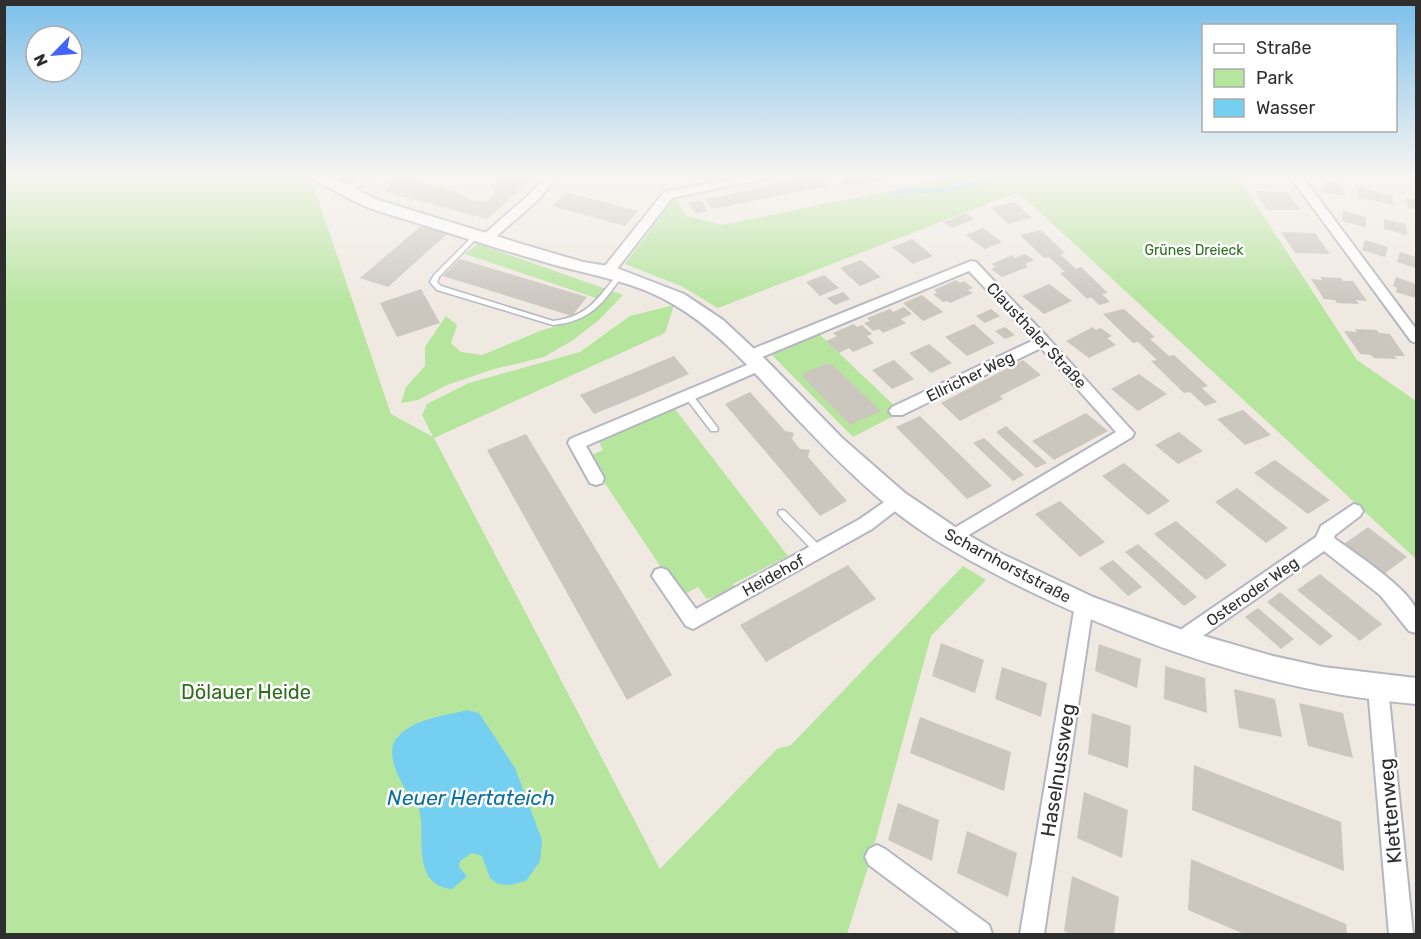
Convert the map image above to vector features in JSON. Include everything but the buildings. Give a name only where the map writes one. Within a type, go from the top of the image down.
[{"type":"street","name":"Scharnhorststraße","points":[[423,219],[582,267],[614,273],[677,298],[716,324],[755,360],[834,444],[897,500],[952,538],[989,559],[1084,605],[1180,641],[1273,669],[1323,680],[1416,691]]},
{"type":"street","points":[[481,237],[505,219]]},
{"type":"street","points":[[614,273],[652,219]]},
{"type":"street","points":[[1328,219],[1416,338]]},
{"type":"street","name":"Clausthaler Straße","points":[[755,360],[971,265],[1043,340],[1126,433],[952,538]]},
{"type":"street","name":"Ellricher Weg","points":[[897,411],[1043,340]]},
{"type":"street","points":[[596,478],[576,443],[688,395],[755,360]]},
{"type":"street","name":"Heidehof","points":[[661,576],[693,620],[866,524],[897,500]]},
{"type":"street","name":"Osteroder Weg","points":[[1180,641],[1324,541],[1327,531],[1354,512]]},
{"type":"street","points":[[1324,541],[1382,585],[1412,616],[1416,625]]},
{"type":"street","name":"Haselnussweg","points":[[1032,934],[1084,605]]},
{"type":"street","name":"Klettenweg","points":[[1378,688],[1401,934]]},
{"type":"street","points":[[877,857],[980,934]]},
{"type":"lane","points":[[481,237],[436,276],[433,282],[439,288],[553,323],[569,323],[584,317],[614,273]]},
{"type":"lane","points":[[688,395],[714,429]]},
{"type":"lane","points":[[782,513],[818,550]]},
{"type":"green space","name":"Dölauer Heide","points":[[5,219],[325,219],[391,414],[433,437],[422,415],[427,404],[469,383],[580,352],[630,316],[674,305],[665,333],[434,438],[660,869],[777,749],[791,745],[963,566],[986,580],[931,636],[869,864],[847,934],[5,934]]},
{"type":"green space","name":"Grünes Dreieck","points":[[659,219],[697,219],[722,225],[752,219],[949,219],[718,308],[681,286],[625,264]]},
{"type":"green space","name":"Grünes Dreieck","points":[[1047,219],[1265,219],[1357,360],[1416,401],[1416,559]]},
{"type":"green space","points":[[478,244],[623,295],[599,320],[573,340],[544,357],[494,369],[447,385],[418,400],[401,403],[406,387],[425,366],[425,347],[446,316],[457,325],[451,343],[461,352],[482,355],[545,329],[563,325],[580,315],[596,298],[465,254]]},
{"type":"green space","points":[[819,334],[901,412],[853,437],[772,355]]},
{"type":"green space","points":[[675,409],[788,556],[733,584],[736,589],[707,599],[698,587],[685,594],[666,575],[598,473],[592,455],[603,450],[598,440],[620,427],[623,431]]},
{"type":"water","name":"Neuer Hertateich","points":[[467,710],[479,713],[515,768],[542,840],[540,861],[526,881],[510,885],[498,884],[490,878],[482,856],[472,853],[460,861],[459,867],[467,876],[452,889],[439,886],[426,870],[419,810],[397,772],[392,751],[393,744],[402,732],[410,727]]}]
